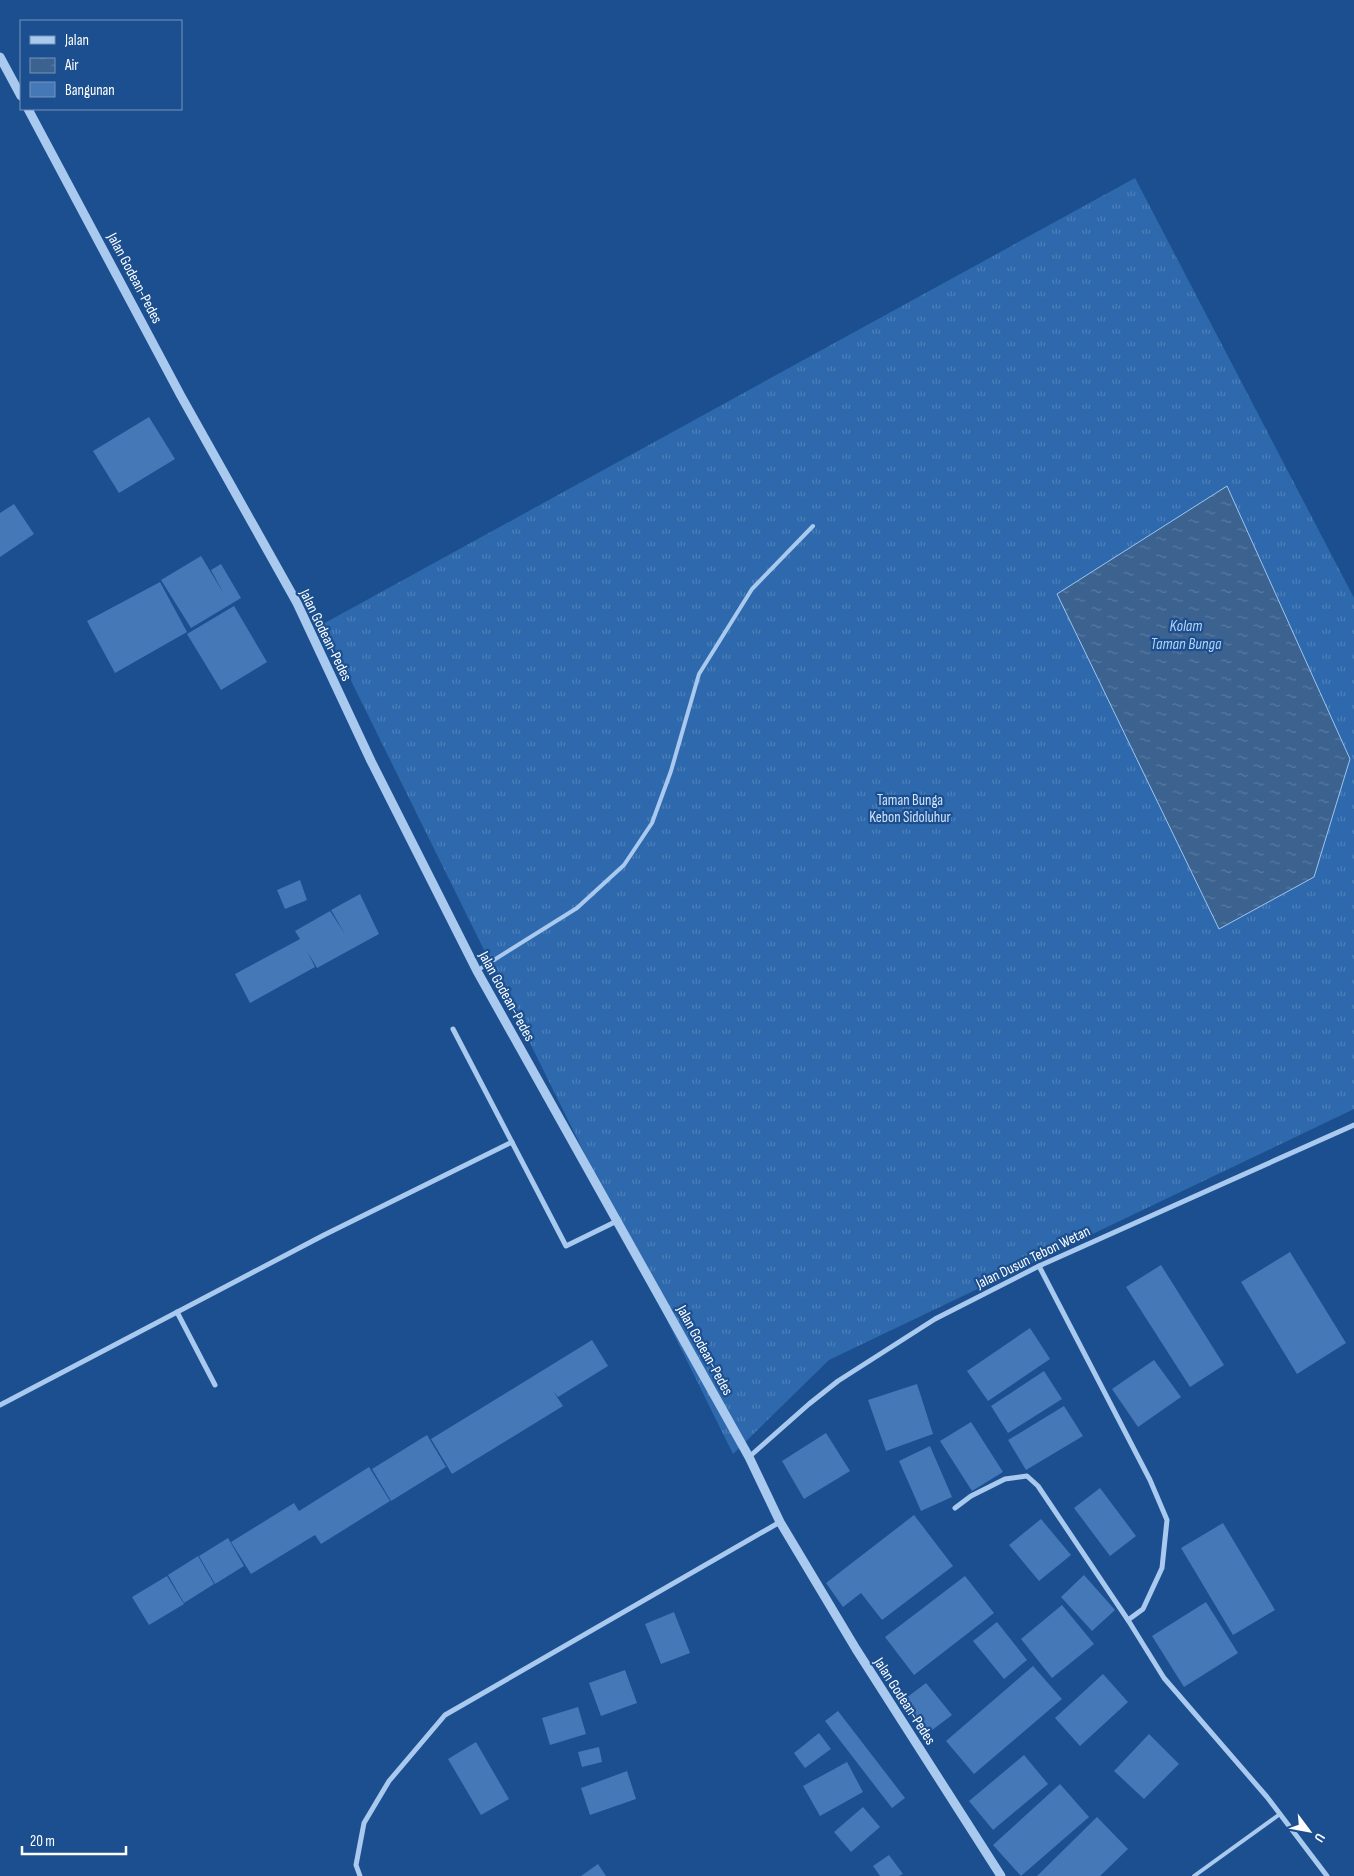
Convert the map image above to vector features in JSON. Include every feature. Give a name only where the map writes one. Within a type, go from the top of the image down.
[{"type":"street","points":[[0,57],[20,94]]},
{"type":"street","name":"Jalan Godean-Pedes","points":[[29,110],[181,396],[296,603],[371,761],[477,971],[749,1457],[780,1522],[856,1649],[1001,1876]]},
{"type":"street","points":[[453,1029],[566,1246],[617,1221]]},
{"type":"street","name":"Jalan Dusun Tebon Wetan","points":[[749,1457],[838,1381],[935,1319],[1039,1266],[1354,1125]]},
{"type":"street","points":[[0,1405],[324,1235],[512,1142]]},
{"type":"street","points":[[1039,1266],[1150,1480],[1167,1520],[1162,1568],[1143,1609],[1128,1620]]},
{"type":"street","points":[[177,1312],[215,1385]]},
{"type":"street","points":[[955,1508],[972,1496],[1005,1479],[1026,1476],[1038,1486],[1128,1620],[1164,1678],[1280,1814],[1327,1876]]},
{"type":"street","points":[[360,1876],[356,1865],[364,1823],[389,1781],[445,1716],[780,1522]]},
{"type":"lane","points":[[477,971],[577,908],[624,865],[652,823],[671,771],[699,674],[752,589],[813,526]]},
{"type":"lane","points":[[1194,1876],[1280,1814]]},
{"type":"green space","name":"Taman Bunga Kebon Sidoluhur","points":[[1135,178],[1354,598],[1354,1109],[829,1360],[733,1454],[323,624]]},
{"type":"water","name":"Kolam Taman Bunga","points":[[1227,486],[1350,759],[1314,877],[1219,929],[1057,594]]},
{"type":"building","points":[[149,417],[175,459],[119,493],[93,451]]},
{"type":"building","points":[[14,504],[34,534],[0,557],[0,513]]},
{"type":"building","points":[[201,556],[224,594],[211,570],[221,564],[241,598],[191,628],[161,580]]},
{"type":"building","points":[[160,582],[187,632],[115,673],[87,621]]},
{"type":"building","points":[[234,606],[267,662],[221,690],[187,634]]},
{"type":"building","points":[[300,880],[307,900],[285,909],[277,890]]},
{"type":"building","points":[[360,894],[379,934],[317,968],[307,951],[315,967],[250,1003],[235,974],[300,939],[295,931],[330,911],[345,934],[331,910]]},
{"type":"building","points":[[1290,1252],[1346,1343],[1297,1374],[1241,1282]]},
{"type":"building","points":[[1161,1265],[1224,1365],[1190,1387],[1126,1287]]},
{"type":"building","points":[[1030,1328],[1050,1359],[988,1401],[967,1371]]},
{"type":"building","points":[[592,1340],[608,1366],[558,1397],[553,1391],[563,1406],[452,1474],[431,1439]]},
{"type":"building","points":[[1154,1360],[1181,1397],[1138,1427],[1112,1389]]},
{"type":"building","points":[[1044,1371],[1062,1399],[1008,1433],[991,1406]]},
{"type":"building","points":[[917,1384],[933,1434],[886,1451],[868,1400]]},
{"type":"building","points":[[1064,1406],[1083,1436],[1026,1470],[1008,1440]]},
{"type":"building","points":[[971,1422],[1003,1472],[972,1491],[940,1441]]},
{"type":"building","points":[[826,1433],[850,1471],[804,1499],[782,1461]]},
{"type":"building","points":[[427,1435],[446,1467],[391,1501],[372,1469]]},
{"type":"building","points":[[930,1446],[952,1497],[921,1511],[899,1461]]},
{"type":"building","points":[[369,1467],[390,1501],[321,1544],[315,1535],[251,1574],[231,1542],[294,1503],[299,1511]]},
{"type":"building","points":[[1100,1488],[1136,1536],[1110,1556],[1074,1508]]},
{"type":"building","points":[[914,1515],[953,1566],[882,1620],[861,1593],[843,1607],[826,1583]]},
{"type":"building","points":[[1041,1519],[1071,1555],[1039,1581],[1009,1545]]},
{"type":"building","points":[[1223,1523],[1275,1610],[1233,1635],[1181,1548]]},
{"type":"building","points":[[228,1538],[244,1566],[215,1584],[199,1556]]},
{"type":"building","points":[[198,1556],[214,1584],[184,1603],[168,1575]]},
{"type":"building","points":[[1084,1575],[1115,1610],[1092,1631],[1061,1597]]},
{"type":"building","points":[[167,1576],[184,1604],[149,1625],[132,1597]]},
{"type":"building","points":[[965,1576],[994,1613],[914,1675],[885,1637]]},
{"type":"building","points":[[1206,1602],[1238,1653],[1184,1687],[1152,1636]]},
{"type":"building","points":[[1062,1605],[1094,1644],[1052,1678],[1021,1639]]},
{"type":"building","points":[[674,1612],[690,1653],[661,1664],[645,1624]]},
{"type":"building","points":[[997,1622],[1027,1660],[1004,1679],[973,1641]]},
{"type":"building","points":[[1033,1666],[1062,1699],[974,1774],[946,1741]]},
{"type":"building","points":[[625,1670],[637,1703],[601,1716],[589,1683]]},
{"type":"building","points":[[1103,1674],[1128,1702],[1080,1746],[1055,1718]]},
{"type":"building","points":[[926,1683],[952,1715],[927,1734],[902,1701]]},
{"type":"building","points":[[578,1707],[586,1734],[550,1745],[542,1718]]},
{"type":"building","points":[[838,1711],[905,1798],[892,1808],[825,1721]]},
{"type":"building","points":[[819,1733],[831,1749],[805,1768],[794,1753]]},
{"type":"building","points":[[1149,1734],[1179,1764],[1144,1799],[1114,1771]]},
{"type":"building","points":[[476,1742],[509,1799],[481,1815],[448,1759]]},
{"type":"building","points":[[599,1747],[602,1762],[582,1767],[578,1752]]},
{"type":"building","points":[[1024,1755],[1048,1784],[993,1830],[969,1801]]},
{"type":"building","points":[[847,1762],[863,1792],[820,1816],[803,1786]]},
{"type":"building","points":[[627,1771],[636,1799],[590,1815],[581,1788]]},
{"type":"building","points":[[1060,1784],[1089,1817],[1021,1876],[993,1845]]},
{"type":"building","points":[[863,1807],[880,1827],[851,1852],[834,1832]]},
{"type":"building","points":[[1097,1817],[1128,1849],[1100,1876],[1037,1876]]},
{"type":"building","points":[[889,1855],[903,1874],[899,1876],[880,1876],[873,1866]]},
{"type":"building","points":[[598,1864],[606,1876],[581,1876]]}]
